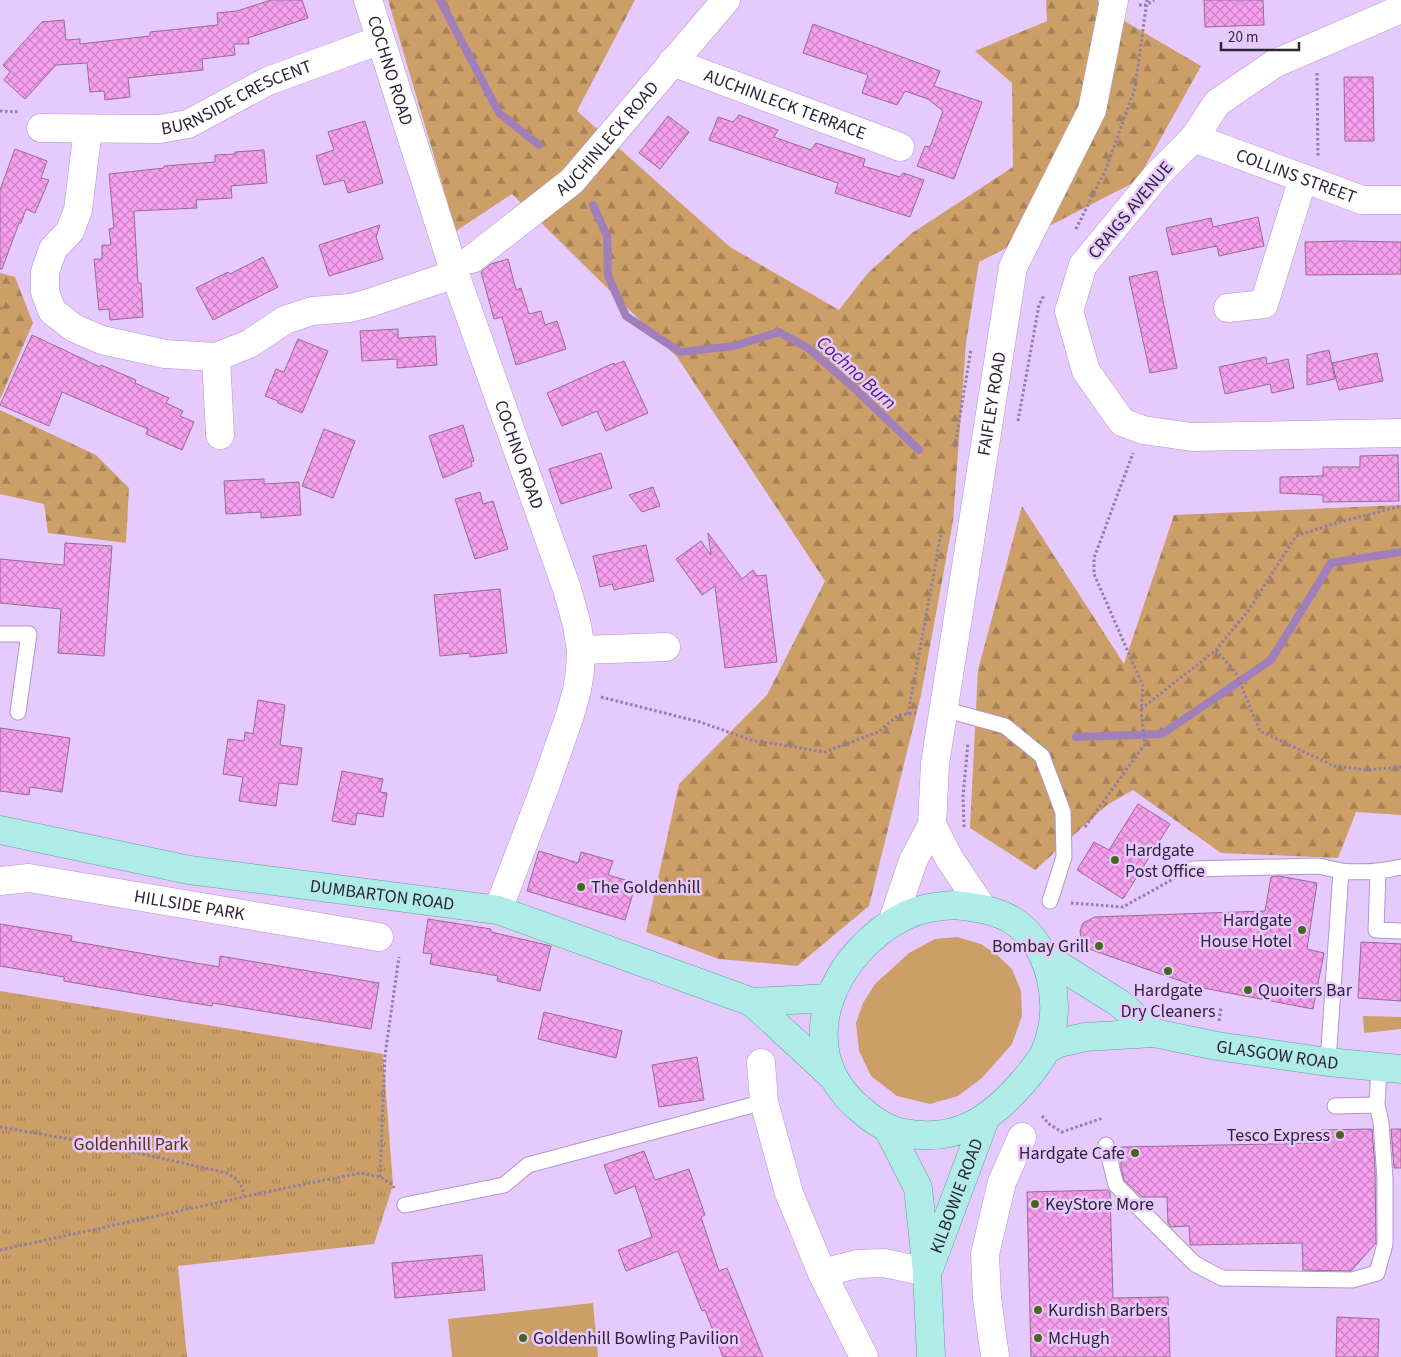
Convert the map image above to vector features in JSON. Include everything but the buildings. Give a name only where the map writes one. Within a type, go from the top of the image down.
[{"type":"main road","name":"DUMBARTON ROAD","points":[[0,830],[189,870],[498,910],[752,1002]]},
{"type":"main road","points":[[752,1002],[832,1076],[842,1091],[869,1118],[888,1129],[920,1135],[936,1135],[969,1126],[985,1119],[1030,1074],[1046,1050],[1051,1031],[1053,993],[1050,974],[1044,956],[1029,934],[1016,922],[1000,914],[983,909],[954,905],[939,906],[923,909],[892,923],[859,952],[845,969],[830,998],[822,1033],[823,1048],[832,1076]]},
{"type":"main road","name":"GLASGOW ROAD","points":[[1044,956],[1119,1002],[1154,1033]]},
{"type":"main road","points":[[752,1002],[830,998]]},
{"type":"main road","name":"GLASGOW ROAD","points":[[1046,1050],[1059,1043],[1085,1037],[1154,1033],[1217,1046],[1328,1062],[1390,1068]]},
{"type":"main road","name":"KILBOWIE ROAD","points":[[928,1272],[985,1119]]},
{"type":"main road","name":"KILBOWIE ROAD","points":[[888,1129],[918,1188],[928,1272],[931,1357]]},
{"type":"street","name":"COCHNO ROAD","points":[[368,0],[380,40],[463,267],[567,589],[577,625],[581,650],[577,690],[570,715],[498,910]]},
{"type":"street","name":"AUCHINLECK ROAD","points":[[463,267],[572,181],[726,0]]},
{"type":"street","name":"FAIFLEY ROAD","points":[[892,923],[913,861],[932,826],[935,764],[1013,267],[1092,110],[1114,0]]},
{"type":"street","name":"CRAIGS AVENUE","points":[[1401,9],[1274,64],[1218,103],[1194,138],[1158,174],[1083,265],[1068,311],[1086,371],[1122,422],[1143,430],[1192,438],[1401,434]]},
{"type":"street","name":"BURNSIDE CRESCENT","points":[[41,128],[160,129],[188,124],[268,81],[380,40]]},
{"type":"street","name":"AUCHINLECK TERRACE","points":[[672,62],[900,146]]},
{"type":"street","points":[[88,129],[78,210],[70,231],[53,249],[45,272],[45,292],[52,311],[74,328],[102,340],[165,354],[216,357],[249,344],[285,320],[312,310],[350,308],[366,304],[463,267]]},
{"type":"street","name":"COLLINS STREET","points":[[1194,138],[1362,200],[1401,200]]},
{"type":"street","points":[[1228,308],[1264,304],[1310,181]]},
{"type":"street","points":[[216,357],[220,435]]},
{"type":"street","points":[[581,650],[666,647]]},
{"type":"street","points":[[932,826],[949,858],[983,909]]},
{"type":"street","name":"HILLSIDE PARK","points":[[0,881],[29,878],[379,937]]},
{"type":"street","points":[[761,1062],[764,1102],[789,1193],[822,1273],[864,1357]]},
{"type":"street","points":[[995,1357],[987,1298],[985,1254],[1002,1182],[1022,1137]]},
{"type":"street","points":[[822,1273],[856,1264],[884,1264],[928,1272]]},
{"type":"lane","points":[[0,634],[28,634],[18,712]]},
{"type":"lane","points":[[943,709],[1005,726],[1042,756],[1063,812],[1064,857],[1050,901]]},
{"type":"lane","points":[[1192,869],[1318,866],[1359,873],[1378,872],[1401,867]]},
{"type":"lane","points":[[1328,1062],[1341,871]]},
{"type":"lane","points":[[1378,872],[1376,930],[1401,931]]},
{"type":"lane","points":[[1106,1145],[1116,1185],[1195,1264],[1222,1278],[1352,1280],[1377,1273],[1385,1244],[1384,1169],[1381,1122],[1377,1105],[1390,1068]]},
{"type":"lane","points":[[404,1205],[504,1185],[528,1165],[764,1102]]},
{"type":"lane","points":[[1335,1106],[1377,1105]]},
{"type":"path","points":[[1072,237],[1106,169],[1135,88],[1147,0]]},
{"type":"path","points":[[1310,181],[1317,45]]},
{"type":"path","points":[[1039,305],[1047,288]]},
{"type":"path","points":[[0,307],[0,312]]},
{"type":"path","points":[[1064,857],[1145,744],[1141,710],[1143,686],[1094,574],[1094,558],[1143,430]]},
{"type":"path","points":[[1141,710],[1216,650],[1248,611],[1296,536],[1336,523],[1401,506]]},
{"type":"path","points":[[1216,650],[1236,673],[1260,732],[1334,766],[1368,770],[1401,767]]},
{"type":"path","points":[[577,690],[700,722],[751,740],[825,752],[878,732],[900,715],[943,709]]},
{"type":"path","points":[[1050,901],[1123,907],[1192,869]]},
{"type":"path","points":[[380,1177],[385,1055],[399,956]]},
{"type":"path","points":[[1219,1025],[1221,1007]]},
{"type":"path","points":[[1022,1137],[1024,1123],[1034,1116],[1042,1116],[1049,1124],[1062,1132],[1103,1118]]},
{"type":"path","points":[[0,1127],[98,1144],[227,1173],[237,1178],[242,1186],[244,1196]]},
{"type":"path","points":[[0,1250],[244,1196],[361,1173],[380,1177],[393,1185],[404,1205]]},
{"type":"green space","points":[[388,0],[635,0],[577,111],[730,247],[839,310],[868,273],[912,233],[1013,167],[1012,83],[975,51],[1047,21],[1046,0],[1098,0],[1099,6],[1201,66],[1137,181],[979,262],[966,343],[953,521],[921,695],[869,906],[797,966],[719,959],[646,932],[679,784],[767,695],[825,581],[677,357],[512,194],[456,231]]},
{"type":"green space","points":[[0,273],[15,277],[33,323],[0,399]]},
{"type":"green space","points":[[0,410],[96,455],[129,488],[126,543],[48,533],[44,504],[0,494]]},
{"type":"green space","points":[[1401,505],[1401,815],[1356,812],[1338,858],[1221,853],[1133,790],[1107,805],[1035,870],[970,828],[978,670],[1022,506],[1124,664],[1174,515]]},
{"type":"green space","points":[[957,937],[981,944],[1012,969],[1021,991],[1022,1016],[1012,1044],[982,1078],[958,1096],[930,1104],[897,1096],[871,1076],[859,1051],[856,1023],[863,1003],[875,984],[909,953],[935,939]]},
{"type":"green space","name":"Goldenhill Park","points":[[0,991],[383,1054],[393,1185],[374,1244],[178,1266],[187,1357],[0,1357]]},
{"type":"green space","points":[[1363,1016],[1401,1017],[1401,1029],[1364,1033]]},
{"type":"green space","name":"Goldenhill Bowling Pavilion","points":[[593,1303],[598,1357],[452,1357],[448,1319]]},
{"type":"waterway","name":"Cochno Burn","points":[[440,0],[499,113],[539,145]]},
{"type":"waterway","name":"Cochno Burn","points":[[593,205],[607,236],[608,276],[626,316],[680,352],[734,346],[779,332],[808,348],[854,388],[919,450]]},
{"type":"waterway","points":[[1076,737],[1162,734],[1271,660],[1331,563],[1401,552]]},
{"type":"place","name":"Hardgate Post Office","points":[[1115,860]]},
{"type":"place","name":"The Goldenhill","points":[[581,887]]},
{"type":"place","name":"Hardgate House Hotel","points":[[1302,930]]},
{"type":"place","name":"Bombay Grill","points":[[1099,946]]},
{"type":"place","name":"Hardgate Dry Cleaners","points":[[1168,971]]},
{"type":"place","name":"Quoiters Bar","points":[[1248,990]]},
{"type":"place","name":"Tesco Express","points":[[1340,1135]]},
{"type":"place","name":"Hardgate Cafe","points":[[1135,1153]]},
{"type":"place","name":"KeyStore More","points":[[1035,1204]]},
{"type":"place","name":"Kurdish Barbers","points":[[1038,1310]]},
{"type":"place","name":"Goldenhill Bowling Pavilion","points":[[523,1338]]},
{"type":"place","name":"McHugh","points":[[1038,1338]]}]
